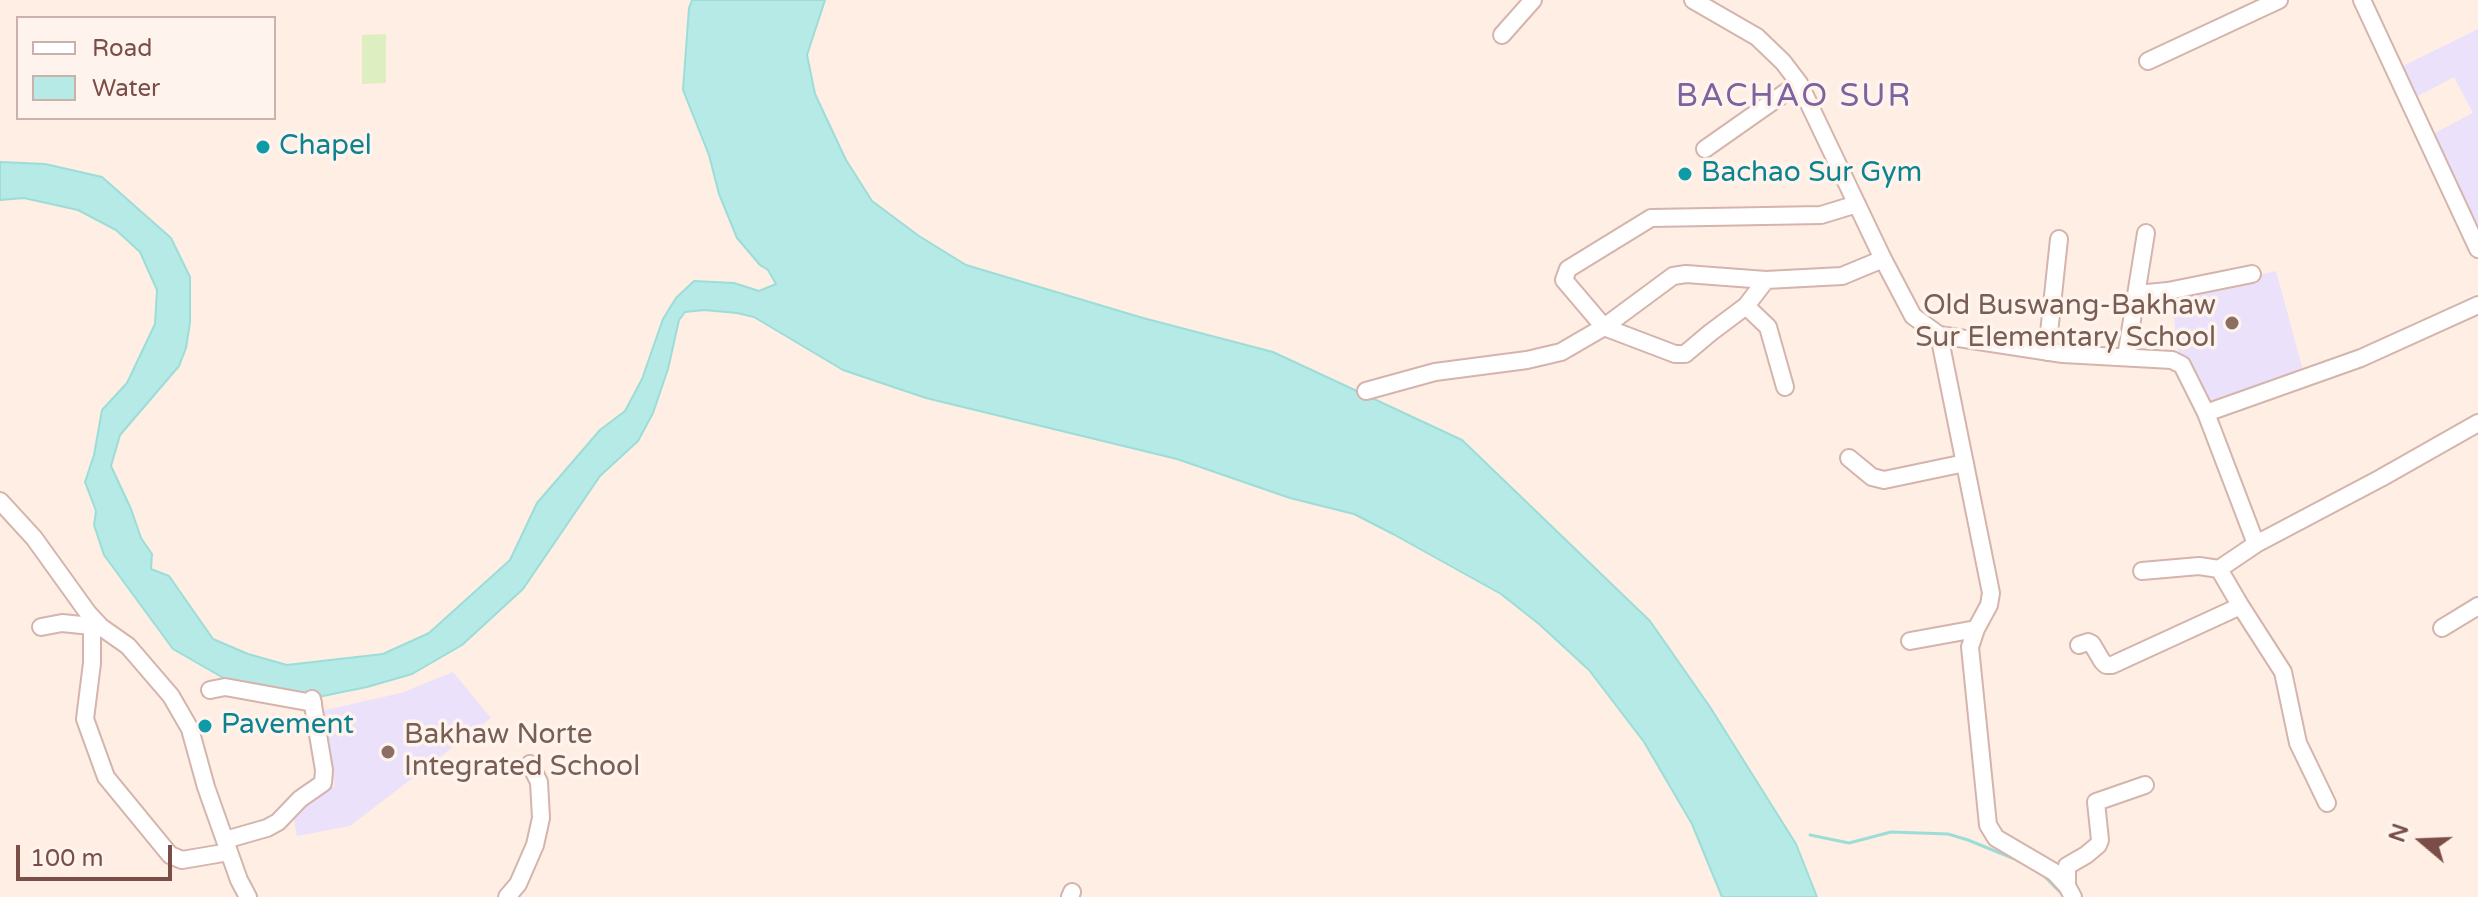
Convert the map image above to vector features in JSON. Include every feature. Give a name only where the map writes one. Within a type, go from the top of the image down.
[{"type":"street","points":[[1502,35],[1533,0]]},
{"type":"street","points":[[1693,0],[1757,37],[1799,83],[1913,316],[1939,335],[2047,352],[2172,360],[2182,365],[2206,413],[2256,544]]},
{"type":"street","points":[[2148,61],[2279,0]]},
{"type":"street","points":[[2362,0],[2478,249]]},
{"type":"street","points":[[1705,149],[1799,83]]},
{"type":"street","points":[[1766,280],[1746,306],[1685,354],[1675,354],[1604,327],[1564,280],[1568,269],[1651,218],[1821,215],[1857,204]]},
{"type":"street","points":[[2126,357],[2146,233]]},
{"type":"street","points":[[2047,352],[2059,239]]},
{"type":"street","points":[[1366,391],[1435,372],[1527,360],[1561,352],[1604,327],[1673,276],[1686,274],[1766,280],[1842,276],[1883,259]]},
{"type":"street","points":[[2136,294],[2168,291],[2252,274]]},
{"type":"street","points":[[2206,413],[2361,358],[2478,305]]},
{"type":"street","points":[[1746,306],[1768,327],[1785,387]]},
{"type":"street","points":[[1939,335],[1991,593],[1989,605],[1970,647],[1988,825],[1996,838],[2054,872],[2070,891]]},
{"type":"street","points":[[2142,571],[2199,566],[2219,569],[2256,544],[2478,423]]},
{"type":"street","points":[[1849,458],[1872,477],[1884,480],[1965,463]]},
{"type":"street","points":[[0,501],[34,538],[96,626],[128,646],[171,696],[190,729],[206,787],[248,897]]},
{"type":"street","points":[[2219,569],[2283,672],[2298,743],[2327,803]]},
{"type":"street","points":[[2079,645],[2092,644],[2102,661],[2112,665],[2240,605]]},
{"type":"street","points":[[2442,628],[2478,606]]},
{"type":"street","points":[[41,627],[62,623],[96,626]]},
{"type":"street","points":[[96,626],[85,719],[106,777],[170,855],[182,860],[227,846],[278,822],[300,799],[323,783],[324,770],[313,701],[225,687],[210,690]]},
{"type":"street","points":[[1910,641],[1976,629]]},
{"type":"street","points":[[507,897],[518,884],[535,845],[541,818],[539,782],[530,764]]},
{"type":"street","points":[[2070,891],[2067,866],[2086,855],[2100,840],[2096,802],[2145,785]]},
{"type":"shaded area","points":[[2478,29],[2478,233],[2429,136],[2473,113],[2454,77],[2412,99],[2397,69]]},
{"type":"shaded area","name":"Old Buswang-Bakhaw Sur Elementary School","points":[[2276,271],[2304,374],[2210,406],[2178,351],[2171,296]]},
{"type":"shaded area","name":"Bakhaw Norte Integrated School","points":[[453,672],[491,718],[350,826],[297,836],[293,815],[303,801],[335,786],[321,711],[401,693]]},
{"type":"green space","points":[[386,34],[386,83],[362,84],[362,35]]},
{"type":"water","points":[[692,0],[825,0],[807,55],[815,94],[846,160],[872,201],[919,236],[966,265],[1143,318],[1273,352],[1462,440],[1650,621],[1710,707],[1796,844],[1817,897],[1722,897],[1692,824],[1644,742],[1589,670],[1501,594],[1393,534],[1354,514],[1290,498],[1177,459],[926,398],[843,370],[754,317],[737,313],[685,312],[679,320],[668,369],[653,413],[638,441],[600,476],[523,589],[462,645],[412,674],[318,697],[227,680],[173,649],[104,555],[94,525],[96,511],[85,482],[94,455],[102,410],[127,383],[155,324],[157,290],[140,252],[116,230],[78,210],[24,198],[0,200],[0,162],[45,164],[102,177],[171,238],[190,277],[190,322],[186,348],[179,366],[120,435],[111,466],[141,538],[152,554],[151,569],[169,576],[213,639],[248,654],[287,665],[383,654],[429,633],[510,560],[537,503],[600,430],[625,411],[642,379],[663,319],[676,298],[694,281],[734,283],[759,291],[776,284],[768,270],[737,238],[683,90]]},
{"type":"waterway","points":[[1810,835],[1849,843],[1891,832],[1948,834],[2022,862]]},
{"type":"waterway","points":[[2042,874],[2065,897]]},
{"type":"place","name":"Chapel","points":[[263,147]]},
{"type":"place","name":"Bachao Sur Gym","points":[[1685,174]]},
{"type":"place","name":"Old Buswang-Bakhaw Sur Elementary School","points":[[2232,323]]},
{"type":"place","name":"Pavement","points":[[205,726]]},
{"type":"place","name":"Bakhaw Norte Integrated School","points":[[388,752]]},
{"type":"district","name":"BACHAO SUR","points":[[1794,98]]}]
